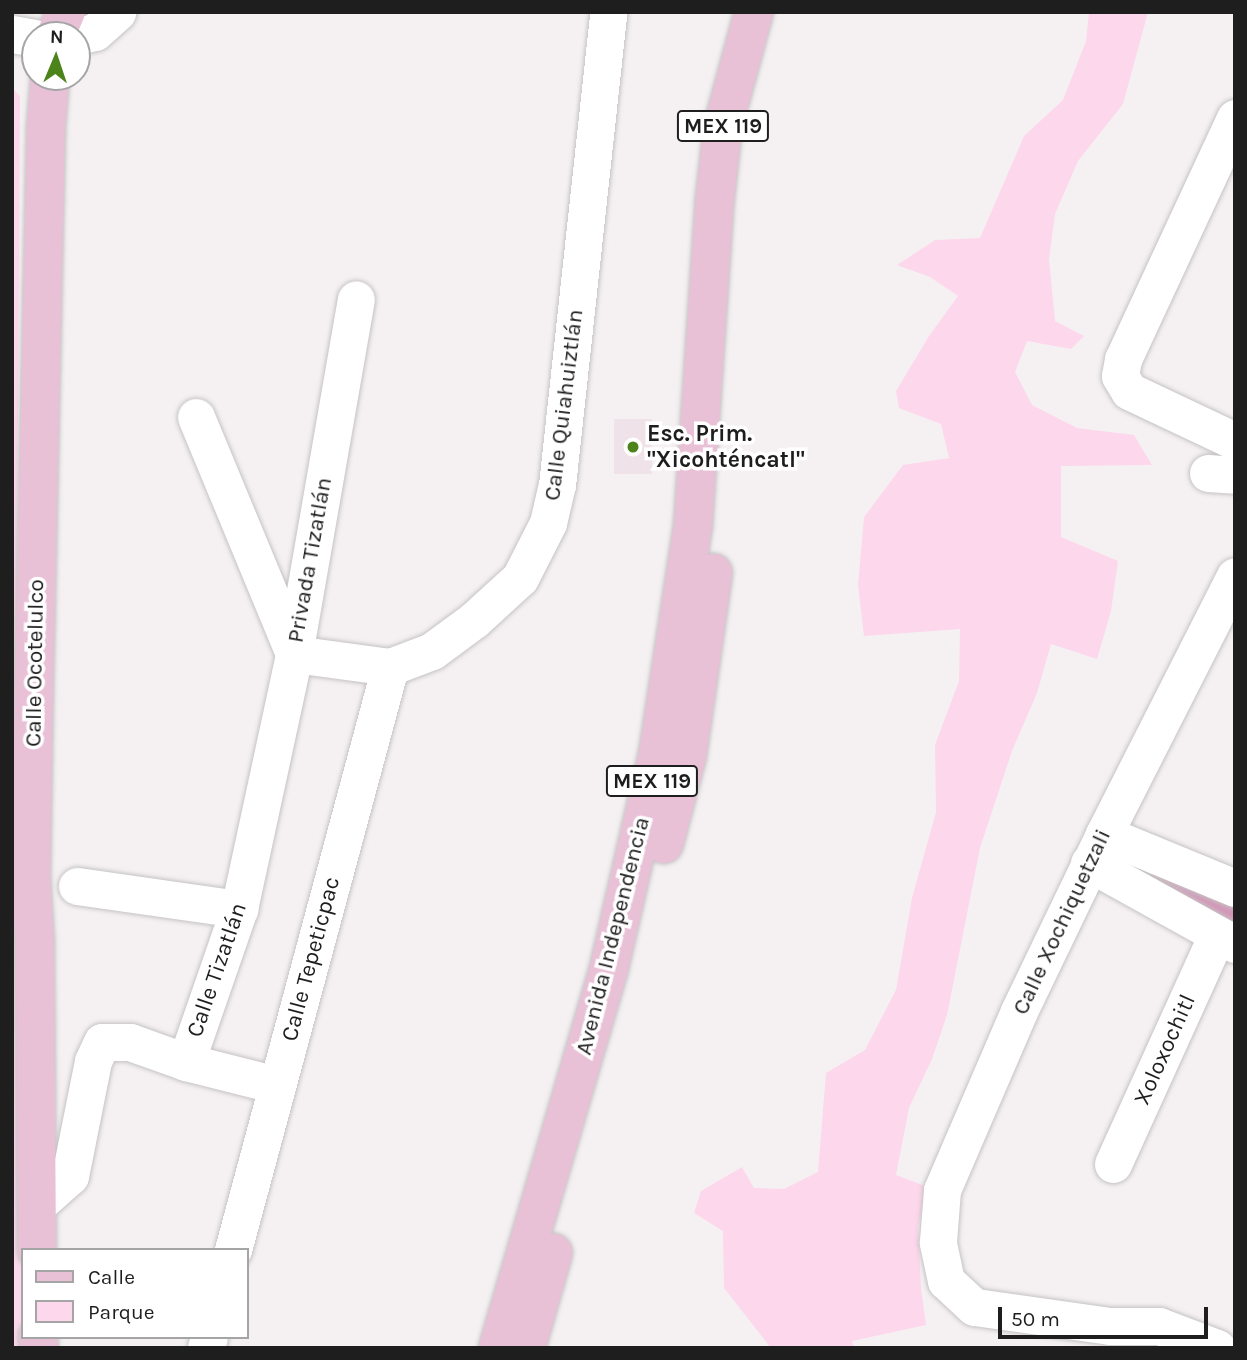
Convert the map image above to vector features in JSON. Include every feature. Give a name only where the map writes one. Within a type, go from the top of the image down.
[{"type":"main road","name":"Avenida Independencia","points":[[498,1348],[609,968],[658,754],[693,526],[723,126],[754,12]]},
{"type":"main road","name":"Avenida Independencia","points":[[526,1348],[630,974],[687,755],[721,515],[742,57]]},
{"type":"main road","name":"Calle Ocotelulco","points":[[37,1248],[24,935],[32,877],[23,689],[50,91]]},
{"type":"street","points":[[91,34],[117,12]]},
{"type":"street","name":"Calle Quiahuiztlán","points":[[294,654],[390,667],[432,651],[474,621],[520,578],[548,523],[557,485],[608,12]]},
{"type":"street","points":[[1235,118],[1123,359],[1120,376],[1129,391],[1235,441]]},
{"type":"street","name":"Privada Tizatlán","points":[[294,654],[356,299]]},
{"type":"street","name":"Privada Tizatlán","points":[[196,416],[294,654]]},
{"type":"street","name":"Calle Xochiquetzali","points":[[1104,1337],[974,1307],[946,1281],[938,1242],[942,1190],[1019,1011],[1096,848],[1235,576]]},
{"type":"street","name":"Calle Tizatlán","points":[[36,1206],[70,1176],[93,1061],[102,1042],[130,1042],[186,1062],[240,909],[294,654]]},
{"type":"street","name":"Calle Tepeticpac","points":[[234,1248],[390,667]]},
{"type":"street","points":[[1096,848],[1235,888]]},
{"type":"street","points":[[1096,848],[1226,939]]},
{"type":"street","points":[[77,886],[240,909]]},
{"type":"street","name":"Xoloxochitl","points":[[1113,1164],[1226,939]]},
{"type":"street","points":[[186,1062],[277,1085]]},
{"type":"street","points":[[1104,1337],[1159,1326],[1210,1346]]},
{"type":"shaded area","name":"Esc. Prim. \"Xicohténcatl\"","points":[[614,419],[652,419],[652,474],[614,474]]},
{"type":"shaded area","points":[[1162,861],[1235,882],[1235,938],[1145,880]]},
{"type":"green space","points":[[1089,12],[1148,12],[1123,104],[1078,161],[1055,214],[1049,259],[1055,321],[1084,336],[1071,349],[1027,341],[1015,372],[1032,405],[1077,428],[1134,435],[1152,465],[1061,466],[1061,537],[1118,561],[1111,611],[1097,659],[1051,644],[1037,693],[1012,751],[980,848],[947,1015],[932,1059],[909,1108],[896,1175],[928,1187],[918,1227],[926,1325],[852,1341],[854,1348],[771,1348],[724,1288],[723,1231],[694,1213],[701,1191],[742,1167],[754,1188],[784,1189],[818,1172],[826,1073],[865,1050],[896,990],[912,898],[936,812],[935,745],[959,681],[960,629],[864,636],[858,585],[864,517],[903,465],[949,458],[941,424],[899,408],[896,391],[929,336],[958,296],[930,277],[897,265],[935,240],[980,238],[1024,136],[1063,100],[1086,41]]},
{"type":"green space","points":[[12,88],[20,96],[16,740],[22,1348],[12,1348]]},
{"type":"place","name":"Esc. Prim. \"Xicohténcatl\"","points":[[633,447]]}]
